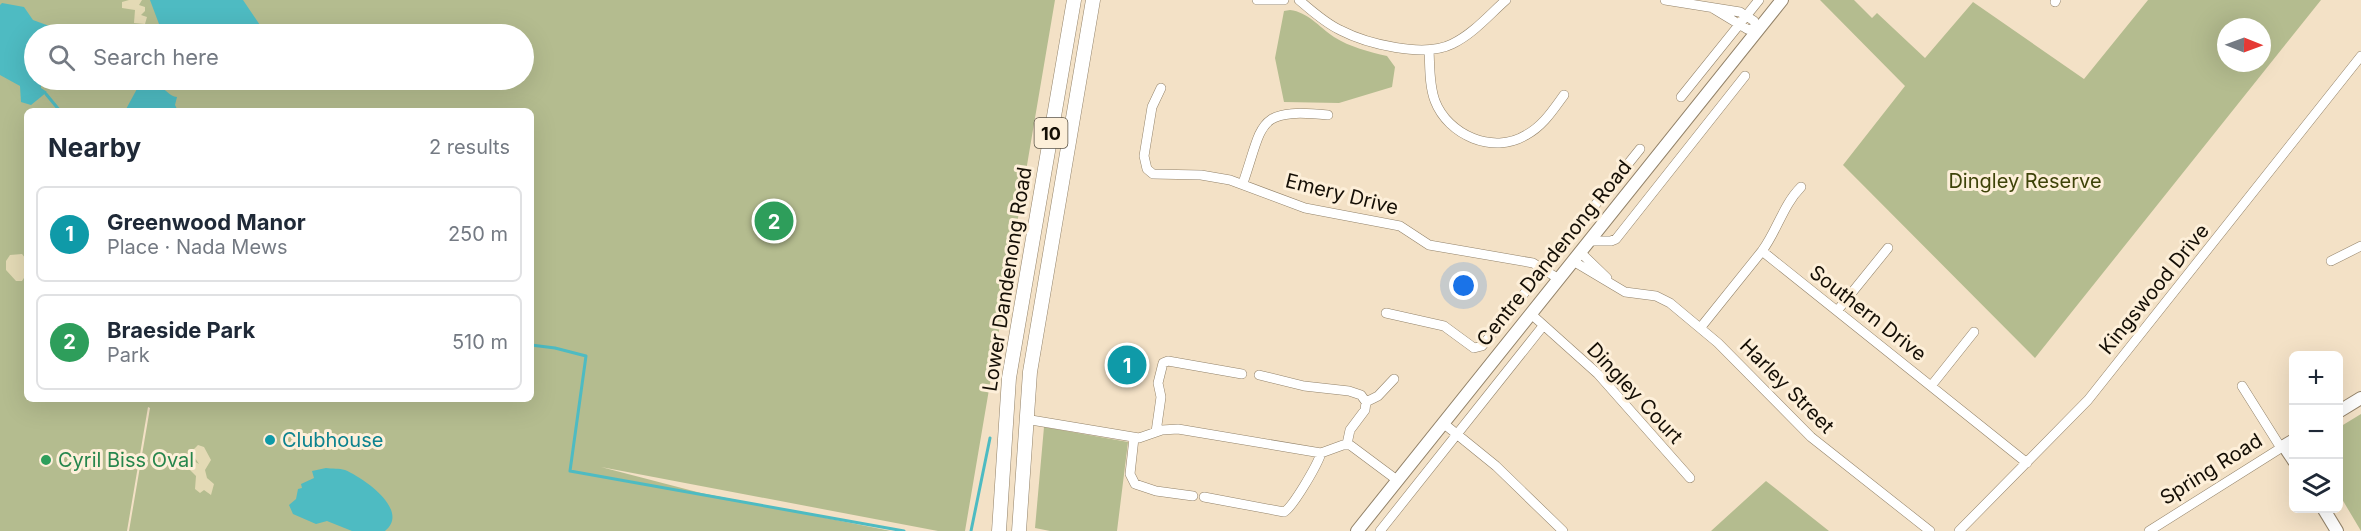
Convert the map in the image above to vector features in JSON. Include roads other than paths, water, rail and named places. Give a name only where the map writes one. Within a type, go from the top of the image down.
[{"type":"highway","name":"Lower Dandenong Road","points":[[999,531],[1009,378],[1074,0]]},
{"type":"highway","name":"Lower Dandenong Road","points":[[1019,531],[1025,419],[1039,309],[1093,0]]},
{"type":"main road","name":"Centre Dandenong Road","points":[[1357,531],[1782,0]]},
{"type":"main road","points":[[2343,409],[2361,398]]},
{"type":"main road","points":[[2286,445],[2293,459]]},
{"type":"main road","points":[[2326,513],[2337,531]]},
{"type":"street","points":[[1257,0],[1284,0]]},
{"type":"street","points":[[1299,0],[1330,25],[1358,38],[1429,50],[1442,48],[1461,39],[1493,4],[1506,0]]},
{"type":"street","points":[[1306,0],[1312,11]]},
{"type":"street","points":[[1665,0],[1733,9],[1754,21],[1757,31]]},
{"type":"street","points":[[1681,97],[1759,0]]},
{"type":"street","points":[[1712,8],[1757,31]]},
{"type":"street","points":[[1429,50],[1431,89],[1439,109],[1445,119],[1461,133],[1480,141],[1501,143],[1523,137],[1540,125],[1564,95]]},
{"type":"street","name":"Kingswood Drive","points":[[1959,531],[2088,400],[2361,56]]},
{"type":"street","points":[[1589,241],[1608,242],[1616,238],[1745,76]]},
{"type":"street","points":[[1719,78],[1733,90]]},
{"type":"street","name":"Emery Drive","points":[[1161,88],[1152,107],[1144,156],[1147,169],[1157,175],[1201,175],[1243,183],[1305,208],[1400,226],[1429,245],[1528,261],[1545,267],[1559,279]]},
{"type":"street","points":[[1243,183],[1260,132],[1268,121],[1287,112],[1328,115]]},
{"type":"street","name":"Centre Dandenong Road","points":[[1386,313],[1444,326],[1474,348],[1482,346],[1640,149]]},
{"type":"street","points":[[1701,327],[1771,239],[1791,199],[1801,187]]},
{"type":"street","points":[[2331,261],[2361,246]]},
{"type":"street","points":[[1836,311],[1888,248]]},
{"type":"street","name":"Southern Drive","points":[[1762,251],[2027,463]]},
{"type":"street","name":"Harley Street","points":[[1577,256],[1625,292],[1664,299],[1701,327],[1811,437],[1930,531]]},
{"type":"street","name":"Dingley Court","points":[[1527,319],[1551,335],[1598,374],[1690,478]]},
{"type":"street","name":"Centre Dandenong Road","points":[[1380,531],[1541,329]]},
{"type":"street","points":[[1931,386],[1974,332]]},
{"type":"street","points":[[1156,432],[1161,394],[1158,382],[1163,363],[1168,361],[1242,374]]},
{"type":"street","points":[[1259,375],[1304,386],[1361,395],[1366,402],[1365,410],[1350,430],[1347,444]]},
{"type":"street","points":[[1366,402],[1378,396],[1394,379]]},
{"type":"street","points":[[2242,386],[2286,445]]},
{"type":"street","points":[[1025,419],[1134,438],[1145,437],[1156,432],[1186,430],[1321,453],[1347,444],[1358,448],[1397,480]]},
{"type":"street","points":[[1443,423],[1502,472],[1563,531]]},
{"type":"street","points":[[1134,438],[1130,474],[1135,484],[1156,491],[1193,496]]},
{"type":"street","name":"Spring Road","points":[[2149,531],[2286,445]]},
{"type":"street","points":[[1204,497],[1284,512],[1292,506],[1301,487],[1316,469],[1321,453]]},
{"type":"water","points":[[150,0],[243,0],[259,24],[159,24]]},
{"type":"water","points":[[2,3],[24,7],[33,20],[44,24],[24,24],[24,90],[47,92],[31,105],[21,102],[20,86],[0,75],[0,5]]},
{"type":"water","points":[[136,90],[164,90],[177,97],[176,108],[127,108]]},
{"type":"water","points":[[326,468],[343,469],[381,495],[392,514],[391,523],[385,531],[352,531],[327,521],[316,524],[293,514],[289,505],[296,499],[298,489],[302,488],[301,484],[314,478],[312,471]]},
{"type":"waterway","points":[[46,94],[58,108]]},
{"type":"waterway","points":[[534,345],[586,356],[570,471],[904,531]]},
{"type":"waterway","points":[[971,531],[990,438]]},
{"type":"place","name":"Braeside Park","points":[[774,221]]},
{"type":"place","name":"Greenwood Manor","points":[[1127,365]]},
{"type":"place","name":"Clubhouse","points":[[270,440]]},
{"type":"place","name":"Cyril Biss Oval","points":[[46,460]]},
{"type":"park label","name":"Dingley Reserve","points":[[2025,181]]}]
